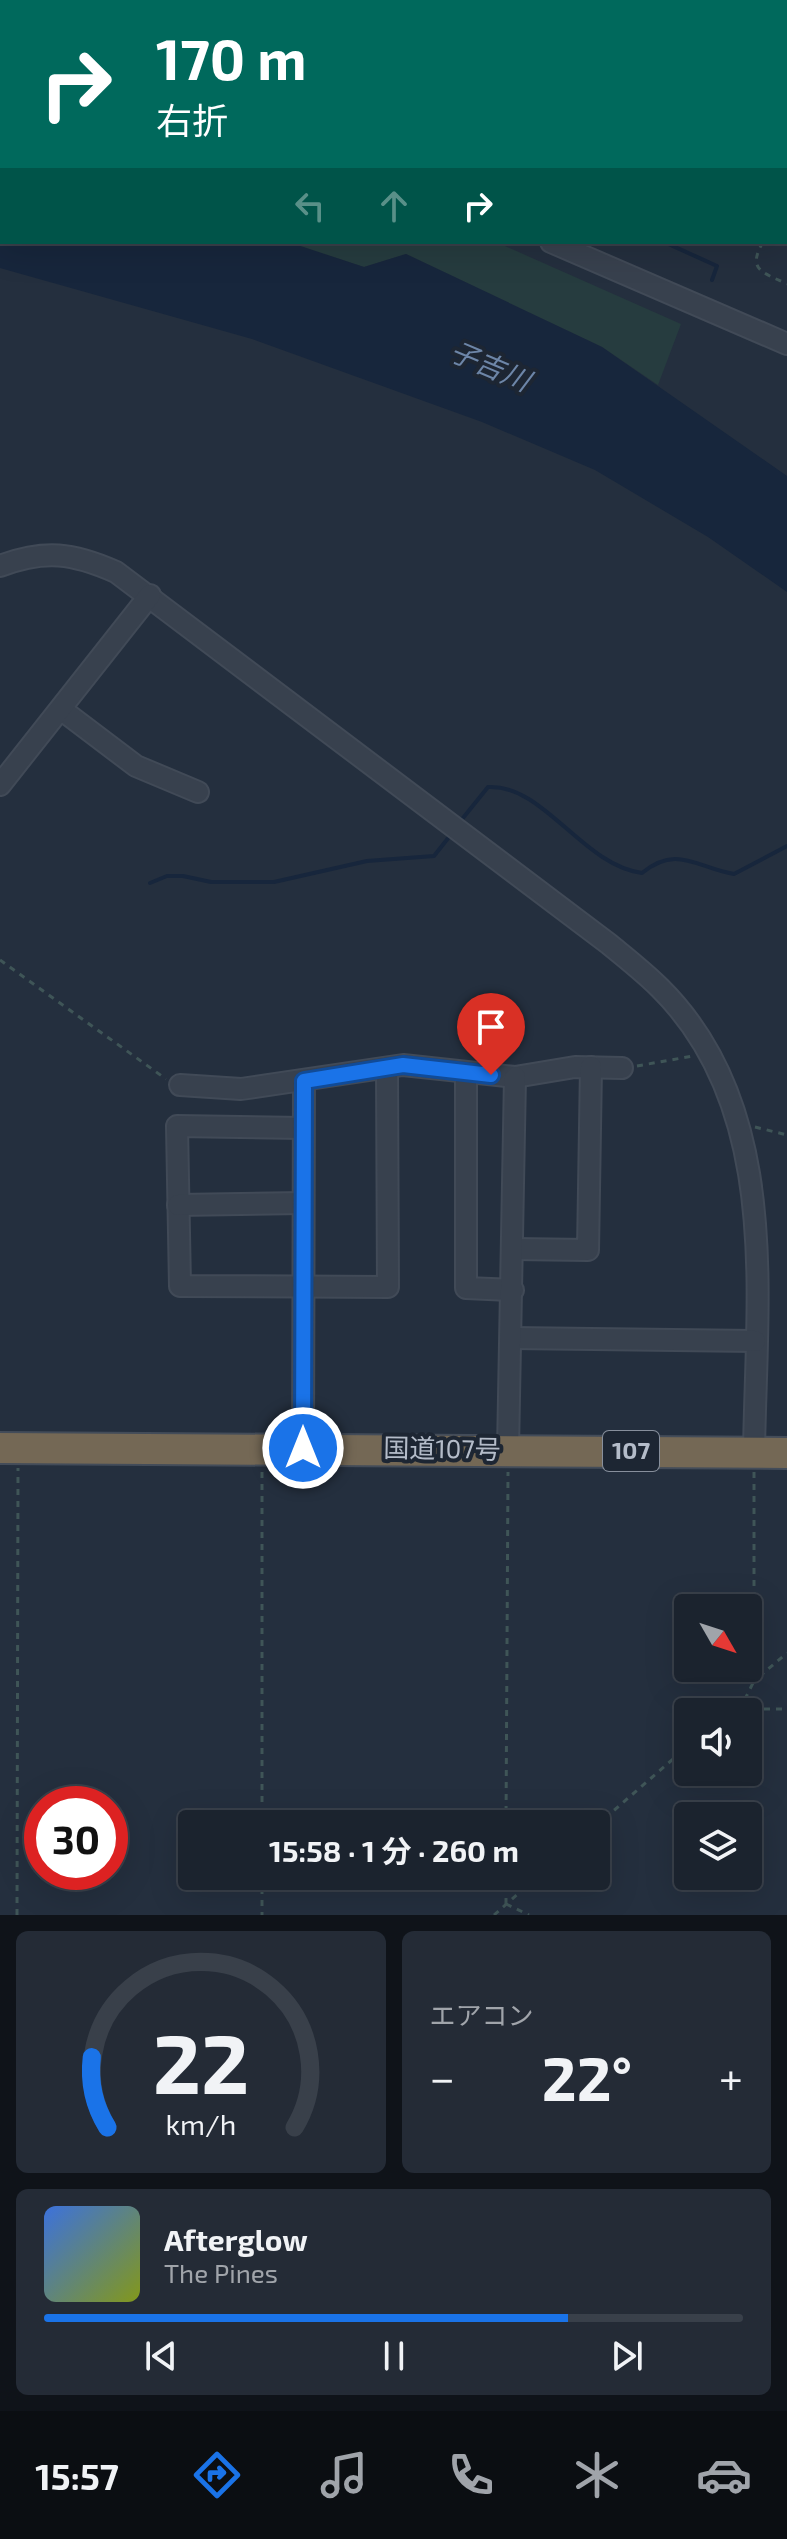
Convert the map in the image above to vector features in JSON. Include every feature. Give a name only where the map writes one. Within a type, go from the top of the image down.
[{"type":"highway","name":"国道107号","points":[[9,1448],[787,1453]]},
{"type":"street","points":[[556,244],[787,344]]},
{"type":"street","points":[[0,566],[19,559],[67,554],[116,572],[609,944],[661,989],[708,1052],[736,1121],[753,1186],[757,1244],[754,1452]]},
{"type":"street","points":[[0,785],[150,595]]},
{"type":"street","points":[[62,710],[136,766],[198,792]]},
{"type":"street","points":[[180,1085],[241,1089],[403,1065],[515,1077],[591,1067],[622,1068]]},
{"type":"street","points":[[514,1249],[588,1250],[591,1067]]},
{"type":"street","points":[[303,1128],[177,1126],[180,1286],[388,1287],[387,1068]]},
{"type":"street","points":[[466,1073],[466,1288],[513,1290]]},
{"type":"street","points":[[508,1450],[515,1077]]},
{"type":"street","points":[[303,1448],[304,1081]]},
{"type":"street","points":[[178,1205],[303,1203]]},
{"type":"street","points":[[512,1338],[755,1341]]},
{"type":"path","points":[[762,244],[755,264],[763,272],[787,284]]},
{"type":"path","points":[[0,960],[162,1078],[180,1085]]},
{"type":"path","points":[[622,1068],[708,1052]]},
{"type":"path","points":[[736,1121],[787,1135]]},
{"type":"path","points":[[9,1448],[17,1915]]},
{"type":"path","points":[[262,1448],[262,1810]]},
{"type":"path","points":[[506,1810],[508,1450]]},
{"type":"path","points":[[754,1452],[754,1594]]},
{"type":"path","points":[[762,1674],[787,1653]]},
{"type":"path","points":[[762,1709],[787,1709]]},
{"type":"path","points":[[610,1814],[674,1758]]},
{"type":"path","points":[[262,1890],[262,1915]]},
{"type":"path","points":[[506,1890],[506,1904]]},
{"type":"path","points":[[494,1915],[522,1890]]},
{"type":"path","points":[[506,1904],[529,1915]]},
{"type":"green space","points":[[294,244],[501,244],[681,324],[658,385],[602,347],[406,254],[364,267]]},
{"type":"water","name":"子吉川","points":[[0,244],[294,244],[364,267],[406,254],[602,347],[787,476],[787,592],[708,537],[595,470],[482,422],[252,339],[0,268]]},
{"type":"waterway","points":[[668,244],[717,266],[712,280]]},
{"type":"waterway","points":[[463,818],[488,787],[508,790],[546,811],[600,856],[620,867],[642,873],[654,864],[677,859],[734,874],[787,846]]},
{"type":"waterway","points":[[150,883],[167,876],[211,882],[274,882],[367,861],[434,856],[449,837]]},
{"type":"route","points":[[303,1448],[304,1081],[403,1065],[491,1075]]}]
